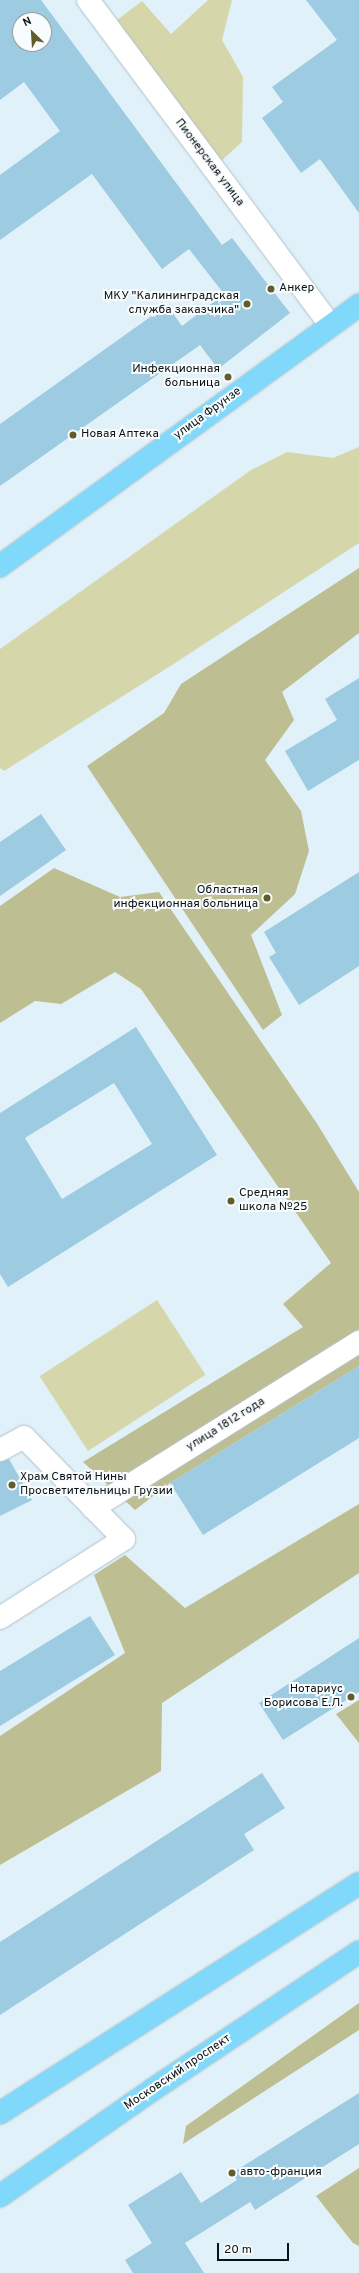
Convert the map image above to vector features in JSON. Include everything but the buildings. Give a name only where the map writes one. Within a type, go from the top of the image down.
[{"type":"main road","name":"улица Фрунзе","points":[[0,566],[359,305]]},
{"type":"main road","points":[[0,2113],[359,1884]]},
{"type":"main road","name":"Московский проспект","points":[[0,2196],[152,2090],[359,1952]]},
{"type":"street","name":"Пионерская улица","points":[[88,0],[330,325]]},
{"type":"street","name":"улица 1812 года","points":[[93,1508],[359,1342]]},
{"type":"street","points":[[0,1450],[24,1437],[124,1539],[0,1618]]},
{"type":"green space","points":[[208,0],[232,0],[222,40],[243,77],[242,142],[219,163],[117,20],[142,1],[171,34]]},
{"type":"green space","points":[[359,447],[359,543],[172,665],[4,771],[0,768],[0,649],[251,470],[287,452],[333,458]]},
{"type":"green space","points":[[359,568],[359,633],[282,692],[294,720],[265,760],[301,811],[309,851],[295,894],[251,935],[282,1015],[263,1030],[87,766],[164,713],[181,684]]},
{"type":"green space","points":[[54,868],[120,897],[159,892],[316,1122],[359,1192],[359,1366],[170,1483],[135,1510],[83,1462],[303,1327],[283,1304],[331,1263],[141,989],[115,972],[61,1004],[35,1001],[0,1023],[0,906]]},
{"type":"green space","points":[[157,1300],[205,1375],[88,1451],[40,1376]]},
{"type":"green space","points":[[359,1504],[359,1573],[162,1703],[161,1771],[0,1865],[0,1736],[125,1653],[94,1575],[125,1555],[185,1608]]},
{"type":"green space","points":[[359,1700],[359,1743],[336,1714]]},
{"type":"green space","points":[[359,2003],[359,2030],[183,2144],[186,2126]]},
{"type":"green space","points":[[359,2168],[359,2246],[353,2243],[316,2196]]},
{"type":"place","name":"Анкер","points":[[271,289]]},
{"type":"place","name":"МКУ \"Калининградская служба заказчика\"","points":[[247,304]]},
{"type":"place","name":"Инфекционная больница","points":[[228,377]]},
{"type":"place","name":"Новая Аптека","points":[[73,435]]},
{"type":"place","name":"Областная инфекционная больница","points":[[267,898]]},
{"type":"place","name":"Средняя школа №25","points":[[231,1201]]},
{"type":"place","name":"Храм Святой Нины Просветительницы Грузии","points":[[12,1485]]},
{"type":"place","name":"Нотариус Борисова Е.Л.","points":[[351,1697]]},
{"type":"place","name":"авто-франция","points":[[232,2173]]}]
